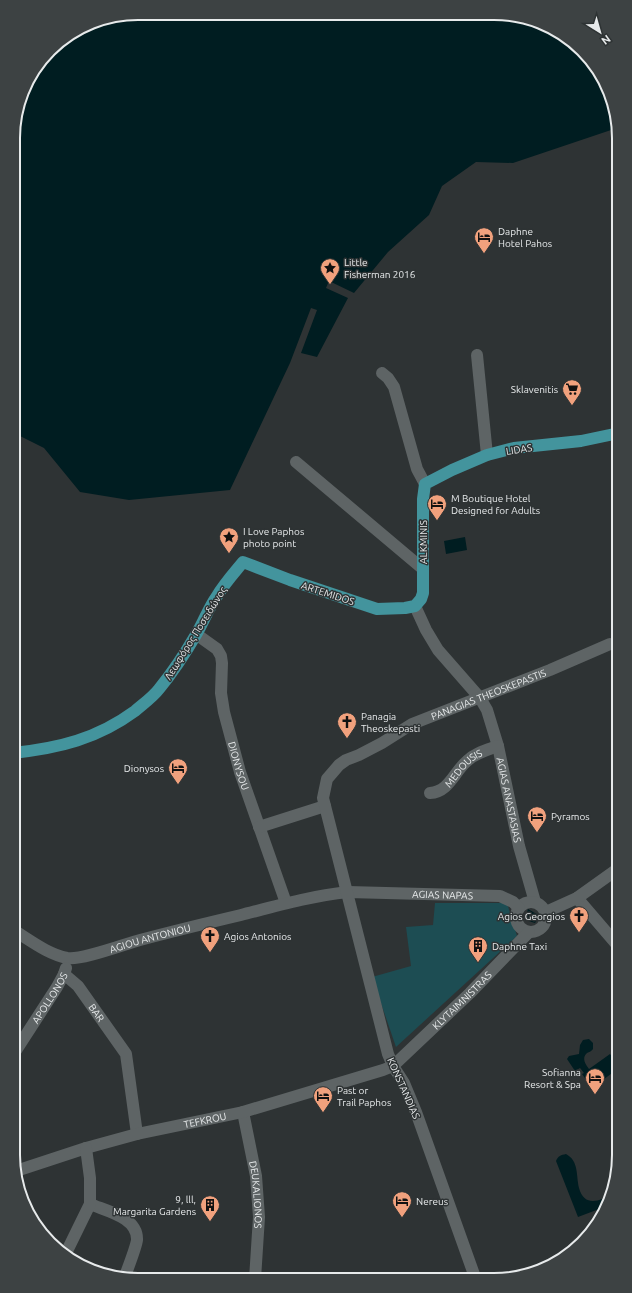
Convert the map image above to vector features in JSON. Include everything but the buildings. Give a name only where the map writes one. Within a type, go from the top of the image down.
[{"type":"main road","name":"LIDAS","points":[[425,484],[452,470],[487,455],[514,448],[581,441],[612,434]]},
{"type":"main road","name":"ALKMINIS","points":[[415,606],[421,599],[423,593],[423,499],[425,484]]},
{"type":"main road","name":"ARTEMIDOS","points":[[243,562],[290,580],[377,609],[405,608],[415,606]]},
{"type":"main road","name":"Λεωφόρος Ποσειδώνος","points":[[20,752],[71,744],[102,732],[125,719],[142,705],[159,690],[196,634],[217,596],[243,562]]},
{"type":"street","points":[[477,355],[487,455]]},
{"type":"street","points":[[382,373],[392,382],[417,469],[425,484]]},
{"type":"street","points":[[296,462],[424,569]]},
{"type":"street","points":[[415,606],[426,630],[438,650],[480,698]]},
{"type":"street","name":"DIONYSOU","points":[[196,634],[217,649],[221,656],[221,693],[224,712],[240,772],[286,903]]},
{"type":"street","name":"PANAGIAS THEOSKEPASTIS","points":[[348,892],[323,798],[328,779],[339,765],[346,760],[369,751],[412,724],[550,670],[610,644]]},
{"type":"street","name":"AGIAS ANASTASIAS","points":[[480,698],[487,710],[498,746],[519,846],[535,902]]},
{"type":"street","name":"MEDOUSIS","points":[[430,793],[436,793],[445,788],[466,761],[498,746]]},
{"type":"street","points":[[259,827],[325,806]]},
{"type":"street","points":[[546,912],[577,898],[612,873]]},
{"type":"street","name":"KONSTANDIAS","points":[[348,892],[378,1016],[393,1066],[404,1083],[416,1112],[474,1273]]},
{"type":"street","name":"AGIOU ANTONIOU","points":[[68,959],[82,957],[140,940],[286,903],[322,895],[363,892]]},
{"type":"street","name":"AGIAS NAPAS","points":[[363,892],[500,896],[513,902],[519,908]]},
{"type":"street","points":[[577,898],[612,939]]},
{"type":"street","points":[[527,902],[535,902],[542,906],[546,912],[546,922],[536,931],[530,932],[523,929],[518,924],[516,917],[519,908],[527,902]]},
{"type":"street","name":"KLYTAIMNISTRAS","points":[[393,1066],[470,993],[530,932]]},
{"type":"street","points":[[20,934],[52,953],[68,959]]},
{"type":"street","name":"APOLLONOS","points":[[20,1044],[64,974],[68,959]]},
{"type":"street","name":"BAR","points":[[64,974],[78,986],[126,1054],[137,1134]]},
{"type":"street","name":"TEFKROU","points":[[21,1169],[86,1148],[137,1134],[243,1112],[393,1066]]},
{"type":"street","name":"DEUKALIONOS","points":[[243,1112],[256,1176],[259,1217],[255,1273]]},
{"type":"street","points":[[67,1250],[90,1204],[90,1178],[86,1148]]},
{"type":"street","points":[[90,1204],[126,1219],[132,1224],[137,1240],[126,1272]]},
{"type":"shaded area","points":[[131,20],[494,20],[517,22],[546,32],[572,49],[583,60],[600,86],[606,100],[611,130],[513,163],[476,162],[442,186],[429,215],[388,252],[354,293],[329,281],[326,288],[348,298],[317,357],[301,353],[317,310],[311,308],[290,363],[230,490],[129,500],[80,492],[44,448],[20,436],[20,131],[22,115],[32,86],[44,66],[66,44],[93,29],[115,22]]},
{"type":"shaded area","points":[[465,537],[467,550],[446,554],[444,541]]},
{"type":"shaded area","points":[[435,903],[507,903],[517,936],[396,1047],[372,977],[411,966],[406,927],[433,925]]},
{"type":"shaded area","points":[[528,909],[540,916],[535,923],[525,920]]},
{"type":"shaded area","points":[[589,1039],[593,1043],[593,1049],[584,1057],[585,1063],[589,1069],[610,1054],[612,1057],[612,1073],[592,1088],[582,1074],[584,1073],[580,1068],[575,1071],[567,1059],[569,1056],[579,1054],[580,1045],[583,1040]]},
{"type":"shaded area","points":[[566,1154],[573,1160],[579,1188],[581,1194],[585,1198],[593,1201],[604,1198],[598,1209],[578,1217],[556,1161],[560,1156]]},
{"type":"place","name":"Daphne Hotel Pahos","points":[[484,254]]},
{"type":"place","name":"Little Fisherman 2016","points":[[330,285]]},
{"type":"place","name":"Sklavenitis","points":[[572,406]]},
{"type":"place","name":"M Boutique Hotel Designed for Adults","points":[[437,521]]},
{"type":"place","name":"I Love Paphos photo point","points":[[229,554]]},
{"type":"place","name":"Panagia Theoskepasti","points":[[347,739]]},
{"type":"place","name":"Dionysos","points":[[178,785]]},
{"type":"place","name":"Pyramos","points":[[537,833]]},
{"type":"place","name":"Agios Georgios","points":[[579,933]]},
{"type":"place","name":"Agios Antonios","points":[[210,953]]},
{"type":"place","name":"Daphne Taxi","points":[[478,963]]},
{"type":"place","name":"Sofianna Resort & Spa","points":[[595,1095]]},
{"type":"place","name":"Past or Trail Paphos","points":[[323,1113]]},
{"type":"place","name":"Nereus","points":[[402,1218]]},
{"type":"place","name":"9, lll, Margarita Gardens","points":[[210,1222]]}]
